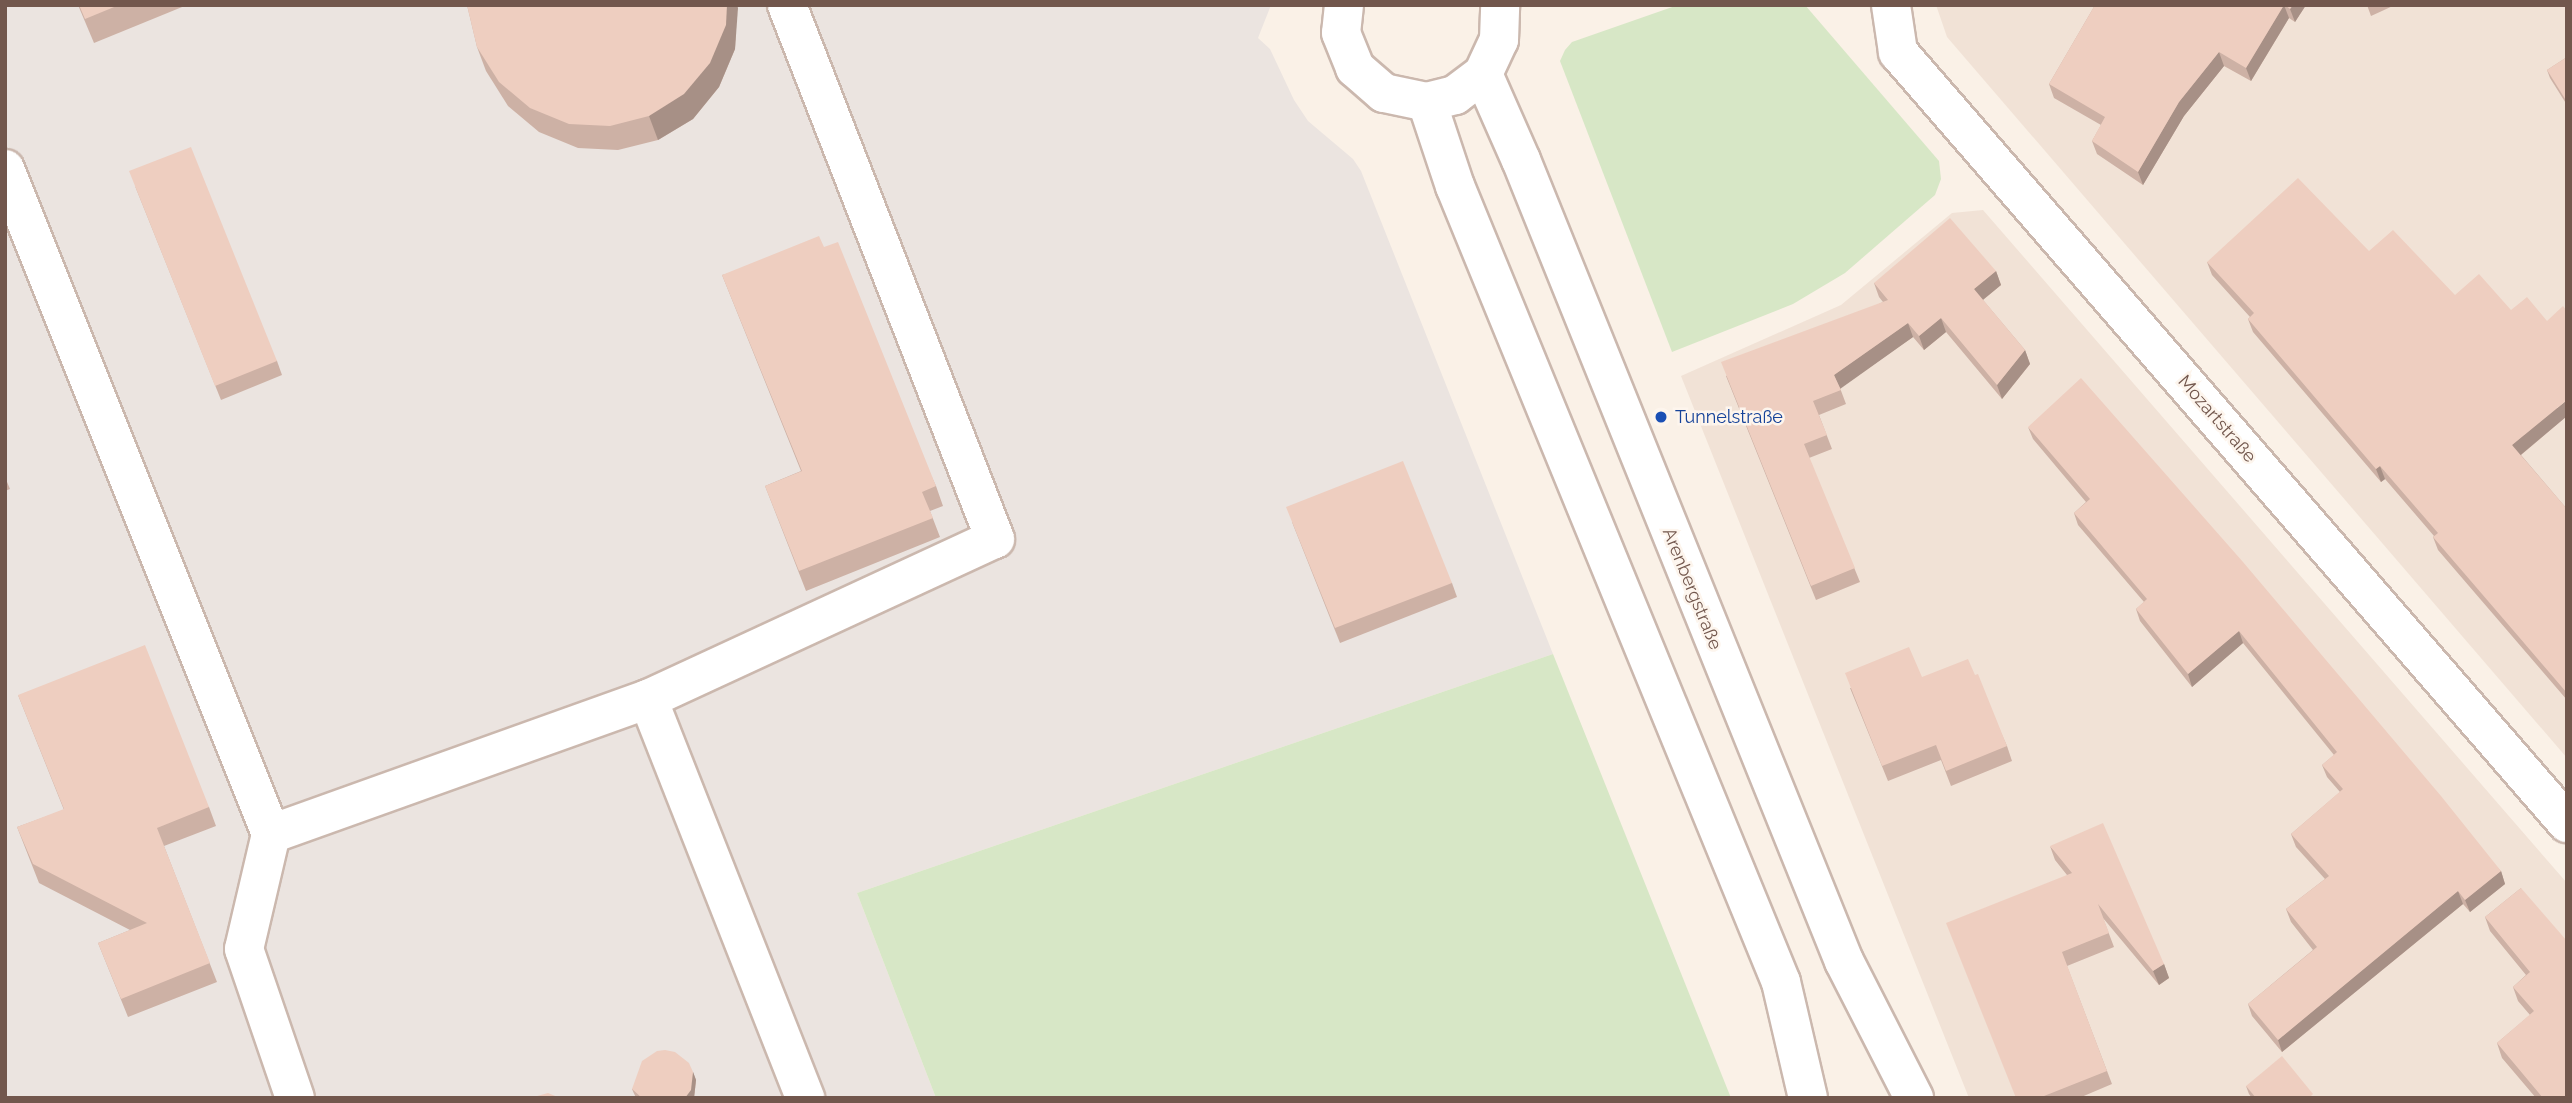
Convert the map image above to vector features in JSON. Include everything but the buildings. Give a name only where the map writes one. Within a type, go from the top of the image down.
[{"type":"street","points":[[271,834],[648,699],[995,539],[787,5]]},
{"type":"street","points":[[1344,5],[1341,33],[1355,68],[1384,93],[1427,102],[1455,95],[1483,74],[1499,40],[1500,5]]},
{"type":"street","name":"Mozartstraße","points":[[1891,5],[1898,52],[2567,823]]},
{"type":"street","name":"Arenbergstraße","points":[[1483,74],[1521,160],[1844,961],[1914,1098]]},
{"type":"street","points":[[1427,102],[1455,186],[1782,982],[1808,1098]]},
{"type":"street","points":[[5,169],[271,834],[244,949],[295,1098]]},
{"type":"street","points":[[648,699],[805,1098]]},
{"type":"shaded area","points":[[5,5],[1271,5],[1258,38],[1270,49],[1294,100],[1308,121],[1353,159],[1361,171],[1553,654],[857,893],[936,1098],[5,1098]]},
{"type":"shaded area","points":[[1936,5],[2567,5],[2567,758],[1947,37]]},
{"type":"shaded area","points":[[1983,210],[2567,883],[2567,1098],[1969,1098],[1681,376],[1841,305],[1952,213]]},
{"type":"green space","points":[[1678,5],[1805,5],[1939,161],[1941,179],[1935,195],[1845,273],[1793,304],[1672,352],[1560,61],[1572,42]]},
{"type":"green space","points":[[1553,654],[1731,1098],[936,1098],[857,893]]},
{"type":"place","name":"Tunnelstraße","points":[[1661,417]]}]
